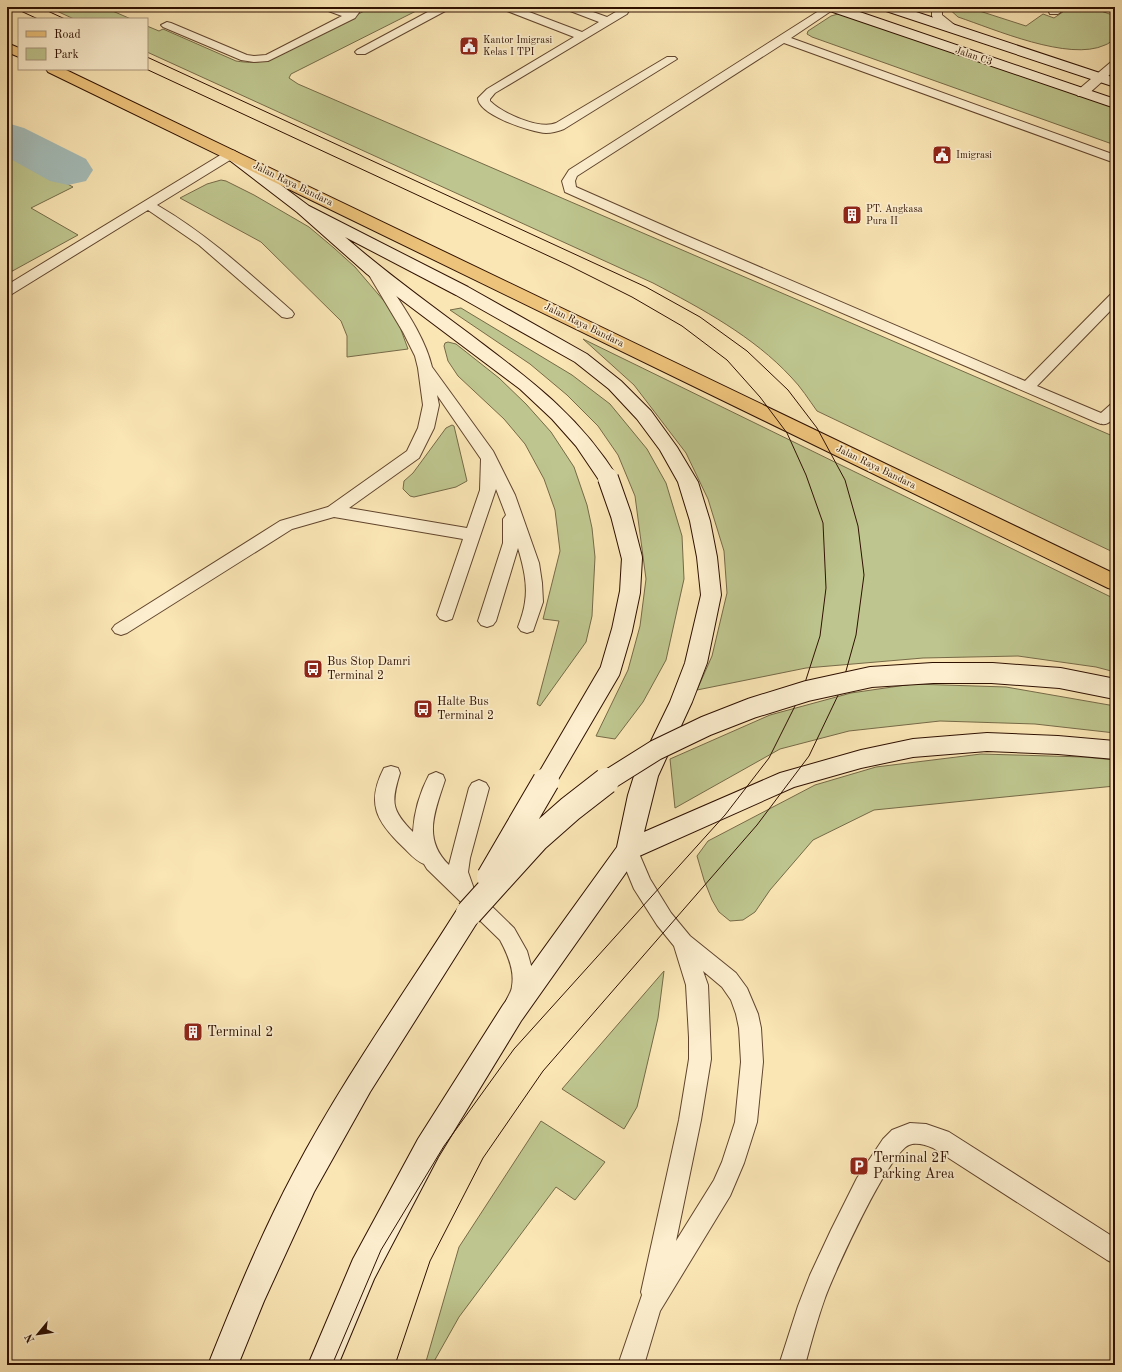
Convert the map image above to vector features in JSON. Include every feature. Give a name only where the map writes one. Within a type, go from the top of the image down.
[{"type":"main road","points":[[7,47],[18,52]]},
{"type":"main road","name":"Jalan Raya Bandara","points":[[55,70],[1115,583]]},
{"type":"street","name":"Jalan C3","points":[[832,7],[1115,104]]},
{"type":"street","name":"Jalan C3","points":[[888,7],[1115,83]]},
{"type":"street","points":[[223,1365],[252,1294],[304,1182],[360,1082],[417,996],[468,905],[610,671],[622,630],[630,592],[632,558],[621,515],[608,478],[564,420],[526,385],[373,270],[303,210],[231,154]]},
{"type":"street","points":[[303,210],[462,292],[581,358],[615,385],[644,415],[668,447],[688,482],[700,521],[707,557],[711,595],[696,662],[681,702],[646,776],[640,795],[628,850],[512,1013],[466,1086],[414,1175],[363,1270],[323,1365]]},
{"type":"street","points":[[468,905],[536,839],[570,809],[616,774],[656,750],[706,726],[752,708],[807,691],[870,677],[933,673],[992,673],[1060,678],[1115,689]]},
{"type":"street","points":[[628,850],[788,780],[861,759],[913,748],[987,742],[1058,745],[1115,750]]},
{"type":"lane","points":[[327,7],[351,16]]},
{"type":"lane","points":[[168,25],[245,58],[268,58],[277,55],[351,16],[358,7]]},
{"type":"lane","points":[[361,52],[445,7]]},
{"type":"lane","points":[[506,7],[582,36]]},
{"type":"lane","points":[[569,7],[607,21]]},
{"type":"lane","points":[[626,7],[624,12],[486,94],[484,102],[488,107],[531,126],[546,129],[553,128],[564,124],[671,59]]},
{"type":"lane","points":[[832,7],[573,173],[568,178],[570,189],[673,235],[1103,420],[1115,408]]},
{"type":"lane","points":[[923,7],[948,26]]},
{"type":"lane","points":[[937,7],[937,16],[948,26]]},
{"type":"lane","points":[[1111,7],[1115,10]]},
{"type":"lane","points":[[783,39],[1115,158]]},
{"type":"lane","points":[[1082,93],[1098,77],[1115,64]]},
{"type":"lane","points":[[7,291],[231,154]]},
{"type":"lane","points":[[149,205],[206,242],[288,314]]},
{"type":"lane","points":[[121,629],[230,559],[286,526],[334,511],[413,454],[426,428],[431,405],[425,368],[422,356],[410,332],[373,270]]},
{"type":"lane","points":[[1027,387],[1115,298]]},
{"type":"lane","points":[[425,368],[487,455],[507,495],[527,551],[534,583],[534,602],[527,627]]},
{"type":"lane","points":[[446,615],[488,490],[489,479],[487,455]]},
{"type":"lane","points":[[487,621],[511,543],[512,524],[507,495]]},
{"type":"lane","points":[[334,511],[473,535]]},
{"type":"lane","points":[[391,773],[385,791],[384,804],[389,817],[395,825],[434,863]]},
{"type":"lane","points":[[436,780],[423,824],[422,837],[426,852],[468,905],[507,934],[516,951],[522,969],[523,986],[512,1013]]},
{"type":"lane","points":[[468,905],[458,872],[460,858],[479,788]]},
{"type":"lane","points":[[628,850],[641,883],[664,919],[683,942],[729,980],[740,995],[750,1028],[752,1062],[746,1122],[734,1164],[722,1188],[650,1305]]},
{"type":"lane","points":[[631,1365],[650,1305],[690,1120],[700,1059],[697,986],[683,942]]},
{"type":"lane","points":[[792,1365],[813,1297],[853,1211],[891,1146],[899,1138],[913,1133],[928,1134],[941,1140],[1115,1252]]},
{"type":"green space","points":[[48,7],[111,7],[108,9],[129,18],[72,18]]},
{"type":"green space","points":[[372,7],[424,7],[291,74],[289,78],[298,84],[1115,437],[1115,553],[817,411],[795,381],[776,362],[744,336],[708,313],[653,283],[148,52],[148,26],[159,31],[163,29],[236,61],[249,62],[271,59]]},
{"type":"green space","points":[[947,7],[967,7],[1026,26],[1043,14],[1054,18],[1070,7],[1090,7],[1115,16],[1115,38],[1109,43],[1090,49],[1052,47],[1011,36],[958,17]]},
{"type":"green space","points":[[838,14],[846,15],[1115,106],[1115,145],[807,34],[808,31],[831,16]]},
{"type":"green space","points":[[7,151],[73,187],[31,208],[78,235],[7,274]]},
{"type":"green space","points":[[221,180],[254,195],[309,227],[334,248],[355,267],[384,301],[397,319],[408,349],[347,357],[347,336],[341,321],[261,242],[180,198],[207,184]]},
{"type":"green space","points":[[461,308],[572,375],[610,404],[647,449],[666,483],[682,536],[684,579],[666,660],[643,702],[615,739],[596,736],[628,670],[640,626],[646,579],[635,496],[618,455],[598,426],[567,395],[530,364],[450,310]]},
{"type":"green space","points":[[583,339],[1115,599],[1115,672],[1096,667],[1018,656],[923,658],[806,668],[697,690],[712,656],[727,593],[724,551],[708,499],[686,453],[634,385]]},
{"type":"green space","points":[[448,342],[456,344],[499,378],[526,404],[551,432],[574,467],[587,505],[592,528],[595,557],[592,616],[586,642],[540,706],[537,704],[559,621],[543,619],[560,551],[555,510],[544,479],[525,444],[504,419],[458,376],[448,361],[444,346],[445,343]]},
{"type":"green space","points":[[452,425],[454,426],[467,481],[456,487],[414,497],[410,496],[403,489],[404,481],[413,473],[446,428]]},
{"type":"green space","points":[[913,684],[1006,687],[1115,706],[1115,733],[1035,724],[940,721],[849,731],[780,749],[675,808],[670,759],[770,715],[851,693]]},
{"type":"green space","points":[[981,754],[1084,757],[1115,760],[1115,786],[874,810],[813,840],[770,890],[755,912],[743,920],[730,921],[719,912],[712,900],[697,856],[708,841],[815,785],[876,767]]},
{"type":"green space","points":[[664,971],[658,1018],[637,1107],[624,1129],[562,1089]]},
{"type":"green space","points":[[541,1121],[605,1162],[575,1200],[556,1187],[459,1317],[432,1365],[425,1365],[459,1247]]},
{"type":"waterway","points":[[7,138],[68,170]]},
{"type":"tram line","points":[[12,7],[36,18]]},
{"type":"tram line","points":[[39,7],[63,18]]},
{"type":"tram line","points":[[148,57],[646,287],[700,317],[747,351],[788,390],[817,428],[845,480],[858,526],[864,575],[856,635],[841,689],[809,756],[757,825],[543,1071],[483,1158],[430,1261],[395,1365]]},
{"type":"tram line","points":[[148,70],[568,265],[632,297],[682,326],[727,360],[760,397],[787,433],[806,475],[823,523],[826,588],[820,636],[802,692],[769,758],[725,815],[514,1049],[444,1146],[381,1250],[332,1365]]},
{"type":"place","name":"Kantor Imigrasi Kelas I TPI","points":[[469,46]]},
{"type":"place","name":"Imigrasi","points":[[942,155]]},
{"type":"place","name":"PT. Angkasa Pura II","points":[[852,215]]},
{"type":"place","name":"Bus Stop Damri Terminal 2","points":[[313,669]]},
{"type":"place","name":"Halte Bus Terminal 2","points":[[423,709]]},
{"type":"place","name":"Terminal 2","points":[[193,1032]]},
{"type":"place","name":"Terminal 2F Parking Area","points":[[859,1166]]}]
